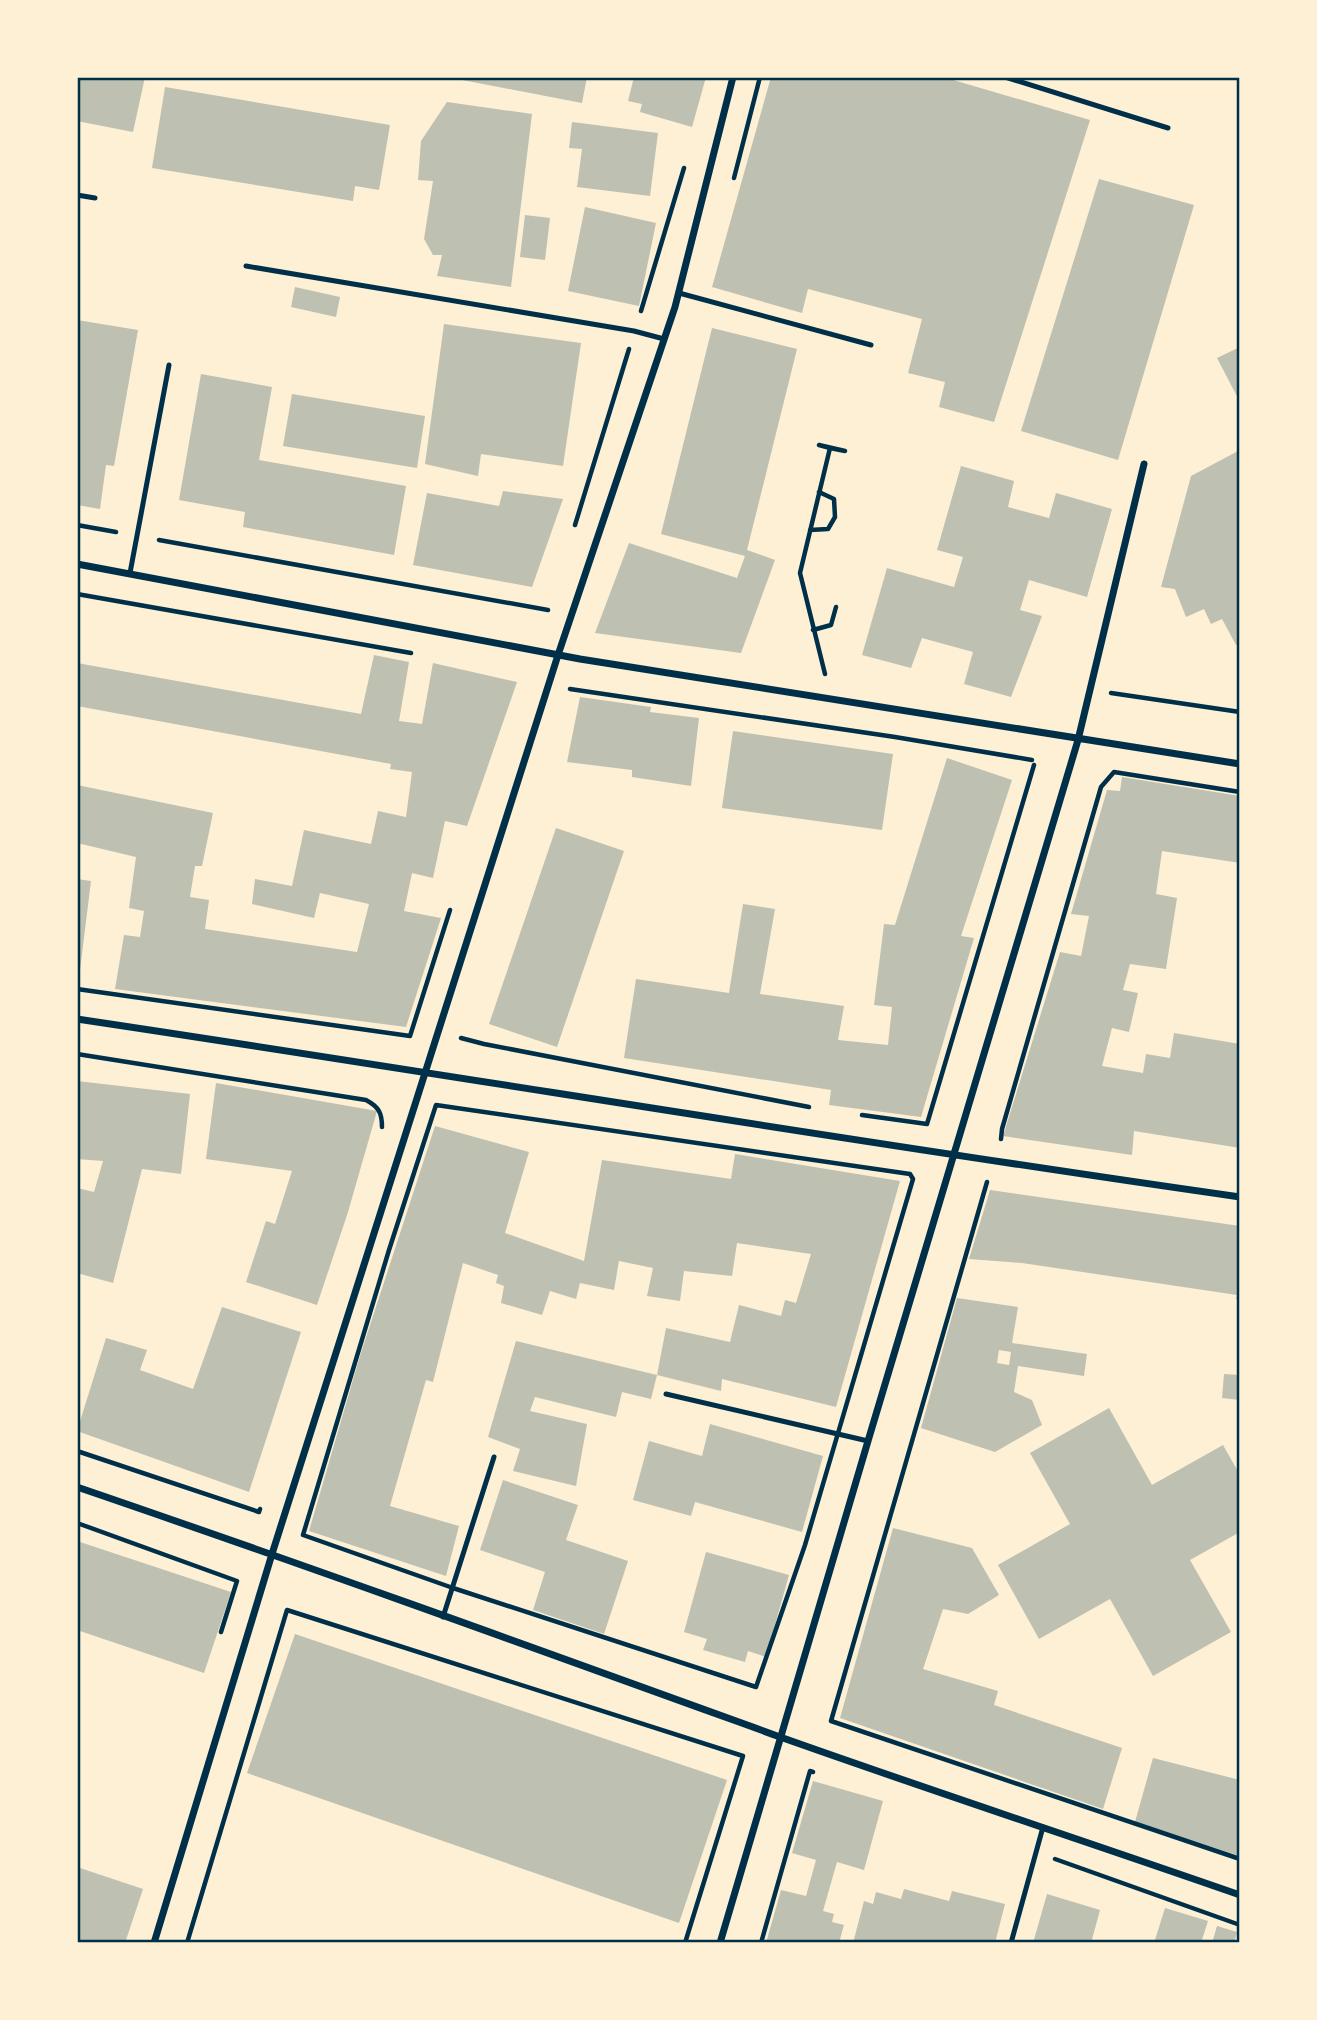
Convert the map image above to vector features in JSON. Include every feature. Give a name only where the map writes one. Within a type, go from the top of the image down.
[{"type":"street","points":[[154,1943],[272,1553],[558,655],[679,293],[733,77]]},
{"type":"street","points":[[720,1943],[867,1441],[1078,740],[1144,464]]},
{"type":"street","points":[[77,564],[558,655],[1240,764]]},
{"type":"street","points":[[77,1019],[1240,1197]]},
{"type":"street","points":[[77,1487],[272,1553],[780,1737],[1240,1895]]},
{"type":"lane","points":[[1005,77],[1168,128]]},
{"type":"lane","points":[[77,195],[95,198]]},
{"type":"lane","points":[[246,265],[634,331],[664,339]]},
{"type":"lane","points":[[679,293],[871,345]]},
{"type":"lane","points":[[130,573],[169,365]]},
{"type":"lane","points":[[666,1394],[867,1441]]},
{"type":"lane","points":[[443,1617],[494,1457]]},
{"type":"lane","points":[[1011,1943],[1044,1827]]},
{"type":"path","points":[[825,674],[800,573],[830,448]]},
{"type":"path","points":[[810,530],[828,529],[835,517],[834,499],[819,492]]},
{"type":"path","points":[[77,525],[548,611]]},
{"type":"path","points":[[77,594],[414,654]]},
{"type":"path","points":[[814,630],[831,625],[836,607]]},
{"type":"path","points":[[570,689],[895,737],[1033,762],[927,1124],[860,1115]]},
{"type":"path","points":[[1105,700],[1107,693],[1240,712]]},
{"type":"path","points":[[1001,1139],[1101,787],[1114,772],[1240,792]]},
{"type":"path","points":[[77,989],[410,1036]]},
{"type":"path","points":[[461,1039],[822,1109]]},
{"type":"path","points":[[77,1054],[366,1100],[377,1106],[382,1116]]},
{"type":"path","points":[[436,1105],[910,1174]]},
{"type":"path","points":[[995,1182],[986,1182],[831,1721],[1240,1859]]},
{"type":"path","points":[[77,1451],[259,1512]]},
{"type":"path","points":[[77,1523],[228,1578]]},
{"type":"path","points":[[305,1529],[303,1535],[453,1588],[756,1687]]},
{"type":"path","points":[[187,1943],[287,1609],[743,1756],[685,1943]]},
{"type":"path","points":[[761,1943],[810,1772]]},
{"type":"building","points":[[77,77],[145,77],[133,132],[77,121]]},
{"type":"building","points":[[447,77],[587,77],[582,103]]},
{"type":"building","points":[[634,77],[706,77],[692,127],[640,112],[642,104],[628,101]]},
{"type":"building","points":[[771,77],[943,77],[1090,120],[994,422],[939,407],[945,382],[908,373],[922,319],[808,289],[802,313],[712,287]]},
{"type":"building","points":[[165,87],[390,125],[379,190],[355,186],[353,201],[152,168]]},
{"type":"building","points":[[447,102],[532,114],[511,287],[437,276],[442,255],[433,255],[424,239],[433,181],[418,180],[421,141]]},
{"type":"building","points":[[572,122],[658,133],[650,196],[577,187],[582,149],[569,148]]},
{"type":"building","points":[[1099,179],[1194,205],[1118,460],[1021,431]]},
{"type":"building","points":[[585,207],[656,223],[639,306],[568,291]]},
{"type":"building","points":[[525,215],[550,218],[545,260],[520,257]]},
{"type":"building","points":[[295,287],[340,297],[336,317],[291,307]]},
{"type":"building","points":[[77,320],[138,330],[114,466],[106,465],[100,509],[77,505]]},
{"type":"building","points":[[444,324],[581,343],[563,466],[481,454],[478,476],[425,464]]},
{"type":"building","points":[[712,328],[797,349],[747,550],[775,560],[741,653],[595,633],[629,543],[737,578],[745,556],[661,534]]},
{"type":"building","points":[[1240,347],[1240,402],[1217,358]]},
{"type":"building","points":[[201,374],[272,387],[259,460],[406,486],[394,555],[243,527],[245,512],[179,500]]},
{"type":"building","points":[[292,394],[425,416],[417,468],[283,446]]},
{"type":"building","points":[[1240,450],[1240,643],[1236,645],[1222,619],[1211,624],[1204,609],[1186,617],[1175,589],[1161,587],[1191,476]]},
{"type":"building","points":[[961,466],[1014,481],[1008,507],[1049,518],[1056,493],[1112,509],[1087,597],[1029,580],[1020,610],[1042,616],[1011,697],[964,684],[973,652],[922,638],[911,668],[862,655],[887,568],[954,587],[963,557],[937,550]]},
{"type":"building","points":[[503,491],[563,499],[532,587],[413,565],[427,493],[499,506]]},
{"type":"building","points":[[374,655],[409,662],[399,721],[422,724],[433,663],[517,682],[467,826],[445,821],[433,878],[412,873],[404,911],[441,918],[406,1027],[115,989],[124,935],[140,937],[144,911],[129,908],[136,857],[77,843],[77,785],[213,813],[202,866],[195,866],[190,897],[209,900],[205,929],[357,952],[369,904],[320,893],[314,918],[252,904],[255,879],[292,886],[304,830],[371,844],[378,811],[406,817],[412,772],[390,769],[391,764],[77,706],[77,663],[361,714]]},
{"type":"building","points":[[580,697],[651,707],[650,712],[699,718],[691,786],[632,777],[632,770],[567,762]]},
{"type":"building","points":[[733,731],[893,754],[882,830],[722,808]]},
{"type":"building","points":[[947,758],[1012,780],[961,936],[974,938],[921,1117],[829,1105],[831,1090],[624,1058],[636,979],[729,993],[743,904],[775,909],[760,994],[844,1006],[838,1040],[888,1045],[892,1007],[874,1005],[884,924],[895,925]]},
{"type":"building","points":[[1122,777],[1240,796],[1240,863],[1162,851],[1156,894],[1177,898],[1166,969],[1130,964],[1123,990],[1138,993],[1129,1032],[1112,1028],[1102,1066],[1143,1073],[1146,1054],[1170,1058],[1174,1033],[1240,1044],[1240,1148],[1134,1131],[1132,1155],[1003,1136],[1060,952],[1081,956],[1089,916],[1071,914],[1107,790],[1120,791]]},
{"type":"building","points":[[556,828],[624,851],[557,1047],[489,1024]]},
{"type":"building","points":[[77,879],[91,881],[79,978],[77,977]]},
{"type":"building","points":[[77,1081],[190,1094],[181,1174],[142,1169],[113,1283],[77,1273],[77,1188],[94,1192],[103,1161],[77,1159]]},
{"type":"building","points":[[216,1083],[377,1111],[348,1212],[317,1305],[246,1282],[266,1221],[275,1224],[292,1171],[206,1159]]},
{"type":"building","points":[[435,1126],[529,1152],[505,1233],[584,1261],[602,1160],[731,1179],[735,1154],[900,1181],[836,1407],[722,1379],[721,1391],[657,1375],[666,1328],[730,1342],[739,1305],[781,1316],[785,1300],[796,1303],[811,1254],[737,1243],[732,1276],[684,1271],[680,1301],[647,1296],[653,1268],[619,1261],[614,1290],[580,1283],[576,1299],[550,1291],[542,1315],[501,1303],[504,1286],[496,1283],[498,1275],[463,1263],[433,1382],[426,1380],[390,1506],[459,1526],[446,1576],[309,1531],[359,1359]]},
{"type":"building","points":[[990,1190],[1240,1226],[1240,1300],[1236,1299],[1237,1295],[1022,1263],[969,1259]]},
{"type":"building","points":[[957,1298],[1018,1307],[1012,1343],[1087,1354],[1084,1376],[1018,1366],[1014,1392],[1032,1400],[1042,1425],[995,1452],[921,1428]],"holes":[[[999,1350],[1011,1352],[1009,1365],[997,1363]]]},
{"type":"building","points":[[222,1307],[301,1332],[249,1492],[77,1431],[106,1338],[147,1350],[140,1370],[193,1389]]},
{"type":"building","points":[[516,1341],[657,1375],[651,1399],[622,1392],[616,1417],[535,1397],[530,1411],[587,1424],[576,1486],[513,1471],[520,1449],[488,1437]]},
{"type":"building","points":[[1224,1374],[1240,1375],[1240,1400],[1222,1398]]},
{"type":"building","points":[[1109,1408],[1152,1485],[1223,1445],[1240,1475],[1240,1532],[1190,1560],[1231,1632],[1153,1676],[1110,1599],[1039,1639],[998,1565],[1070,1524],[1030,1453]]},
{"type":"building","points":[[710,1424],[823,1456],[802,1532],[695,1502],[691,1516],[633,1500],[649,1441],[702,1456]]},
{"type":"building","points":[[503,1480],[578,1505],[566,1540],[628,1561],[604,1634],[533,1610],[545,1572],[480,1550]]},
{"type":"building","points":[[893,1528],[972,1548],[999,1595],[968,1614],[943,1609],[923,1669],[998,1691],[994,1705],[1122,1748],[1103,1809],[840,1718]]},
{"type":"building","points":[[77,1541],[231,1592],[204,1673],[77,1630]]},
{"type":"building","points":[[706,1552],[789,1575],[766,1657],[748,1651],[745,1662],[703,1650],[707,1639],[684,1632]]},
{"type":"building","points":[[295,1634],[727,1780],[679,1923],[247,1773]]},
{"type":"building","points":[[1153,1758],[1240,1780],[1240,1856],[1135,1822]]},
{"type":"building","points":[[813,1781],[883,1801],[864,1870],[837,1862],[823,1911],[834,1914],[832,1922],[844,1925],[839,1943],[766,1943],[781,1890],[806,1896],[816,1860],[792,1853]]},
{"type":"building","points":[[77,1867],[143,1889],[125,1943],[77,1943]]},
{"type":"building","points":[[904,1889],[949,1901],[952,1891],[1005,1904],[995,1943],[853,1943],[864,1901],[873,1904],[876,1892],[901,1899]]},
{"type":"building","points":[[1047,1894],[1100,1910],[1091,1943],[1033,1943]]},
{"type":"building","points":[[1165,1908],[1208,1921],[1201,1943],[1154,1943]]},
{"type":"building","points":[[1217,1926],[1237,1932],[1234,1943],[1212,1943]]}]
